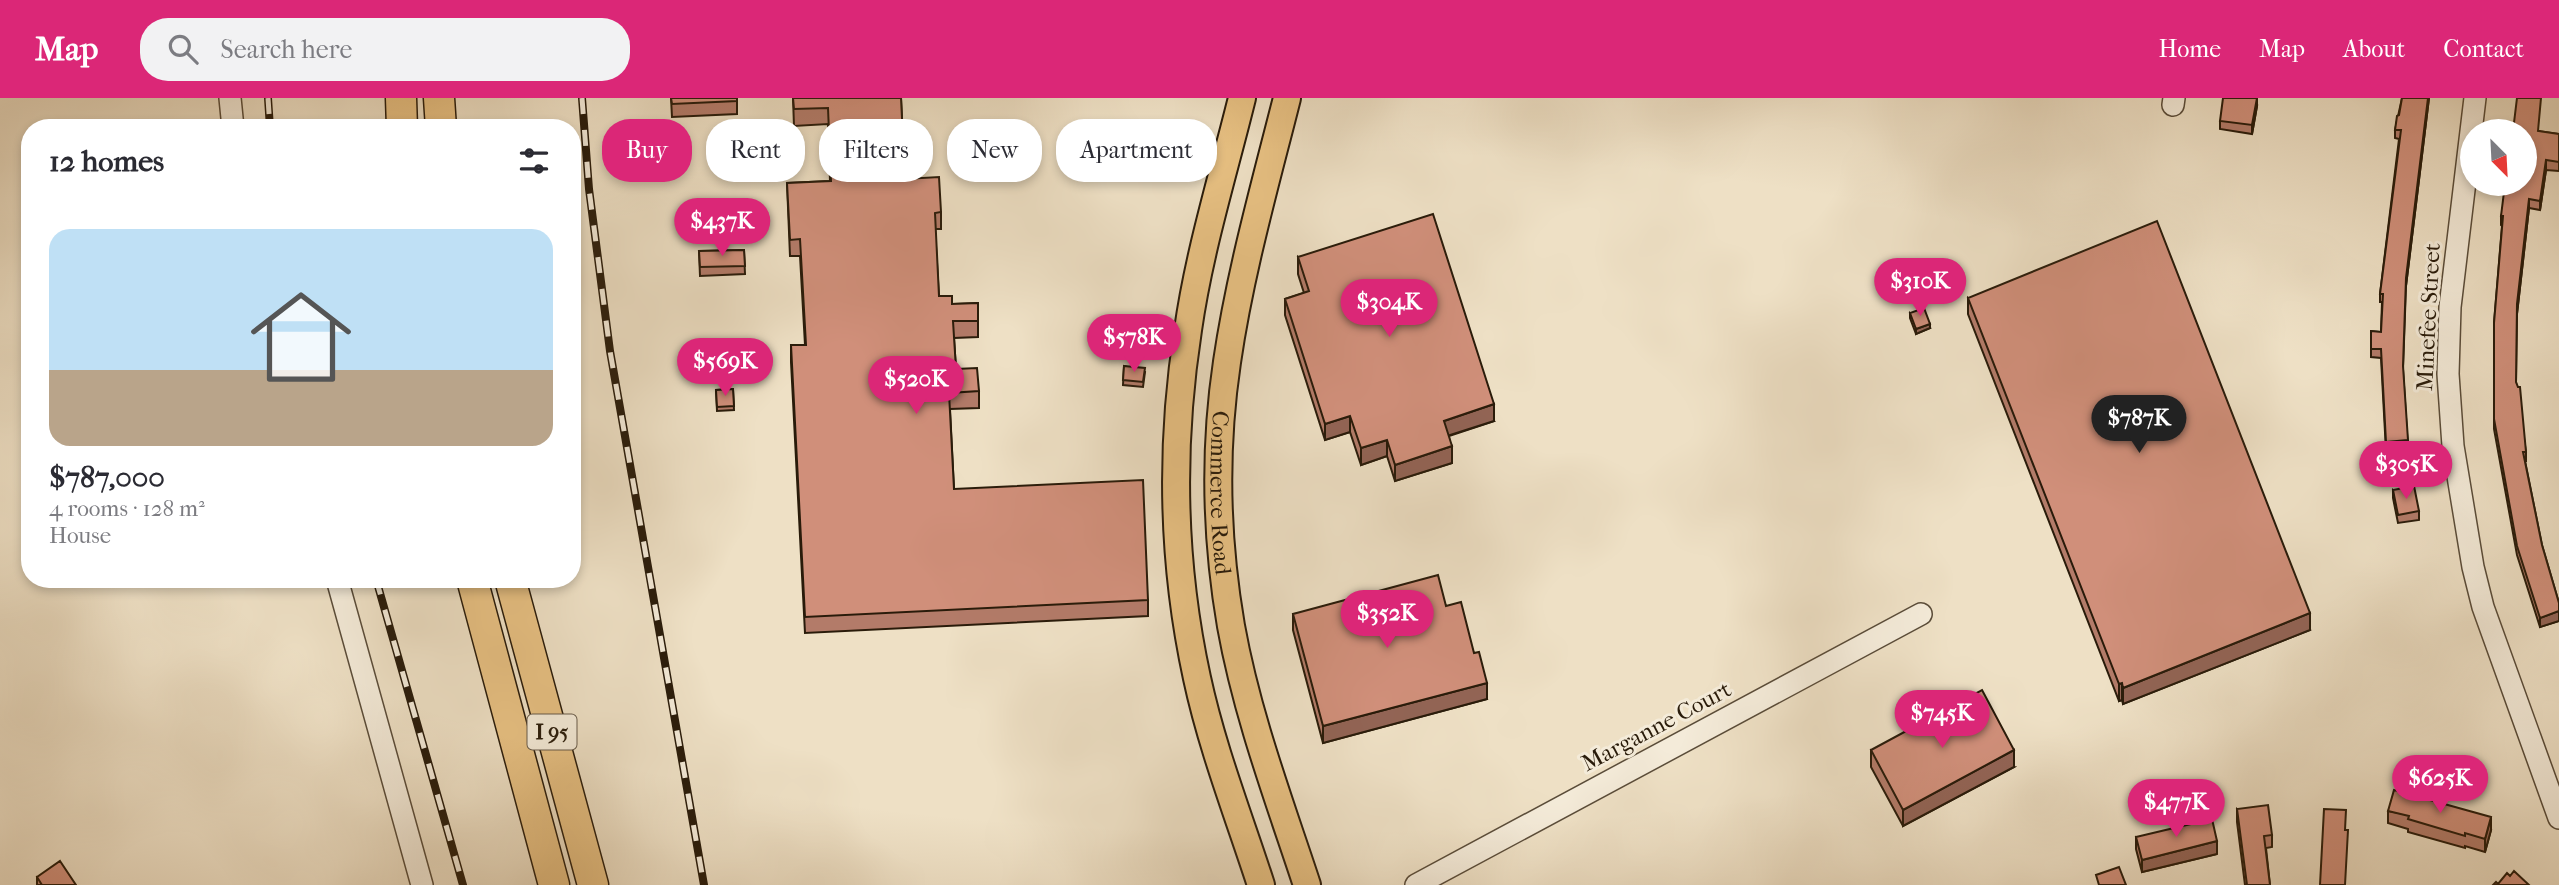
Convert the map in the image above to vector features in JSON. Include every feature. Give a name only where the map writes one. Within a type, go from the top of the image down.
[{"type":"highway","points":[[401,98],[402,119]]},
{"type":"highway","points":[[439,98],[440,119]]},
{"type":"highway","name":"I 95","points":[[474,588],[554,885]]},
{"type":"highway","name":"I 95","points":[[512,588],[593,885]]},
{"type":"main road","name":"Commerce Road","points":[[1242,98],[1188,328],[1178,409],[1175,490],[1180,577],[1197,680],[1261,885]]},
{"type":"main road","name":"Commerce Road","points":[[1287,98],[1230,341],[1220,428],[1219,494],[1222,560],[1238,658],[1255,727],[1307,885]]},
{"type":"street","points":[[230,98],[232,119]]},
{"type":"street","name":"Minefee Street","points":[[2475,98],[2450,306],[2448,374],[2453,446],[2473,567],[2483,607],[2559,818]]},
{"type":"street","points":[[340,588],[422,885]]},
{"type":"street","name":"Marganne Court","points":[[1416,885],[1920,614]]},
{"type":"building","points":[[671,98],[737,98],[737,101],[672,104]]},
{"type":"building","points":[[793,98],[901,98],[902,119],[828,119],[828,108],[794,109]]},
{"type":"building","points":[[2223,98],[2257,98],[2252,125],[2220,121]]},
{"type":"building","points":[[2402,98],[2428,98],[2406,278],[2403,366],[2408,440],[2386,442],[2381,349],[2371,349],[2371,331],[2381,332],[2383,294],[2380,294],[2401,130],[2395,130]]},
{"type":"building","points":[[2517,98],[2541,98],[2538,131],[2538,119],[2514,119]]},
{"type":"building","points":[[2538,131],[2559,134],[2559,162],[2546,160],[2540,201],[2529,199],[2517,304],[2516,382],[2520,387],[2526,452],[2523,452],[2542,545],[2559,603],[2559,611],[2540,618],[2517,546],[2494,419],[2494,323],[2504,196],[2538,196]]},
{"type":"building","points":[[933,177],[939,177],[941,212],[935,213],[939,296],[952,296],[952,304],[978,303],[978,321],[953,321],[956,369],[977,368],[979,391],[949,393],[954,489],[1143,480],[1148,600],[805,617],[791,345],[806,345],[800,239],[790,240],[787,183],[933,182]]},
{"type":"building","points":[[1433,214],[1494,404],[1444,421],[1452,446],[1395,465],[1387,440],[1361,448],[1350,416],[1325,424],[1285,299],[1309,291],[1298,257]]},
{"type":"building","points":[[2157,221],[2310,613],[2123,688],[2122,683],[2119,684],[1968,298]]},
{"type":"building","points":[[744,250],[745,266],[700,267],[699,251]]},
{"type":"building","points":[[1924,308],[1930,324],[1916,329],[1910,313]]},
{"type":"building","points":[[1124,366],[1145,368],[1143,382],[1123,380]]},
{"type":"building","points":[[733,389],[734,406],[717,407],[716,390]]},
{"type":"building","points":[[2414,486],[2419,511],[2398,515],[2393,490]]},
{"type":"building","points":[[1438,575],[1446,606],[1461,602],[1474,653],[1479,652],[1487,683],[1323,726],[1293,614]]},
{"type":"building","points":[[1982,690],[2014,750],[1903,810],[1871,750]]},
{"type":"building","points":[[2394,790],[2491,817],[2485,839],[2465,833],[2465,836],[2388,811]]},
{"type":"building","points":[[2268,805],[2272,835],[2264,836],[2270,885],[2247,885],[2237,809]]},
{"type":"building","points":[[2324,809],[2346,810],[2345,830],[2348,830],[2345,885],[2320,885]]},
{"type":"building","points":[[2212,819],[2217,841],[2142,860],[2136,837]]},
{"type":"building","points":[[60,861],[76,885],[42,885],[37,877]]},
{"type":"building","points":[[2119,867],[2126,885],[2099,885],[2096,875]]},
{"type":"building","points":[[2514,871],[2529,885],[2493,885],[2496,882],[2498,884],[2507,873],[2510,876]]},
{"type":"railway","points":[[268,98],[269,119]]},
{"type":"railway","points":[[582,98],[589,189],[610,351],[704,885]]},
{"type":"railway","points":[[379,588],[463,885]]}]
